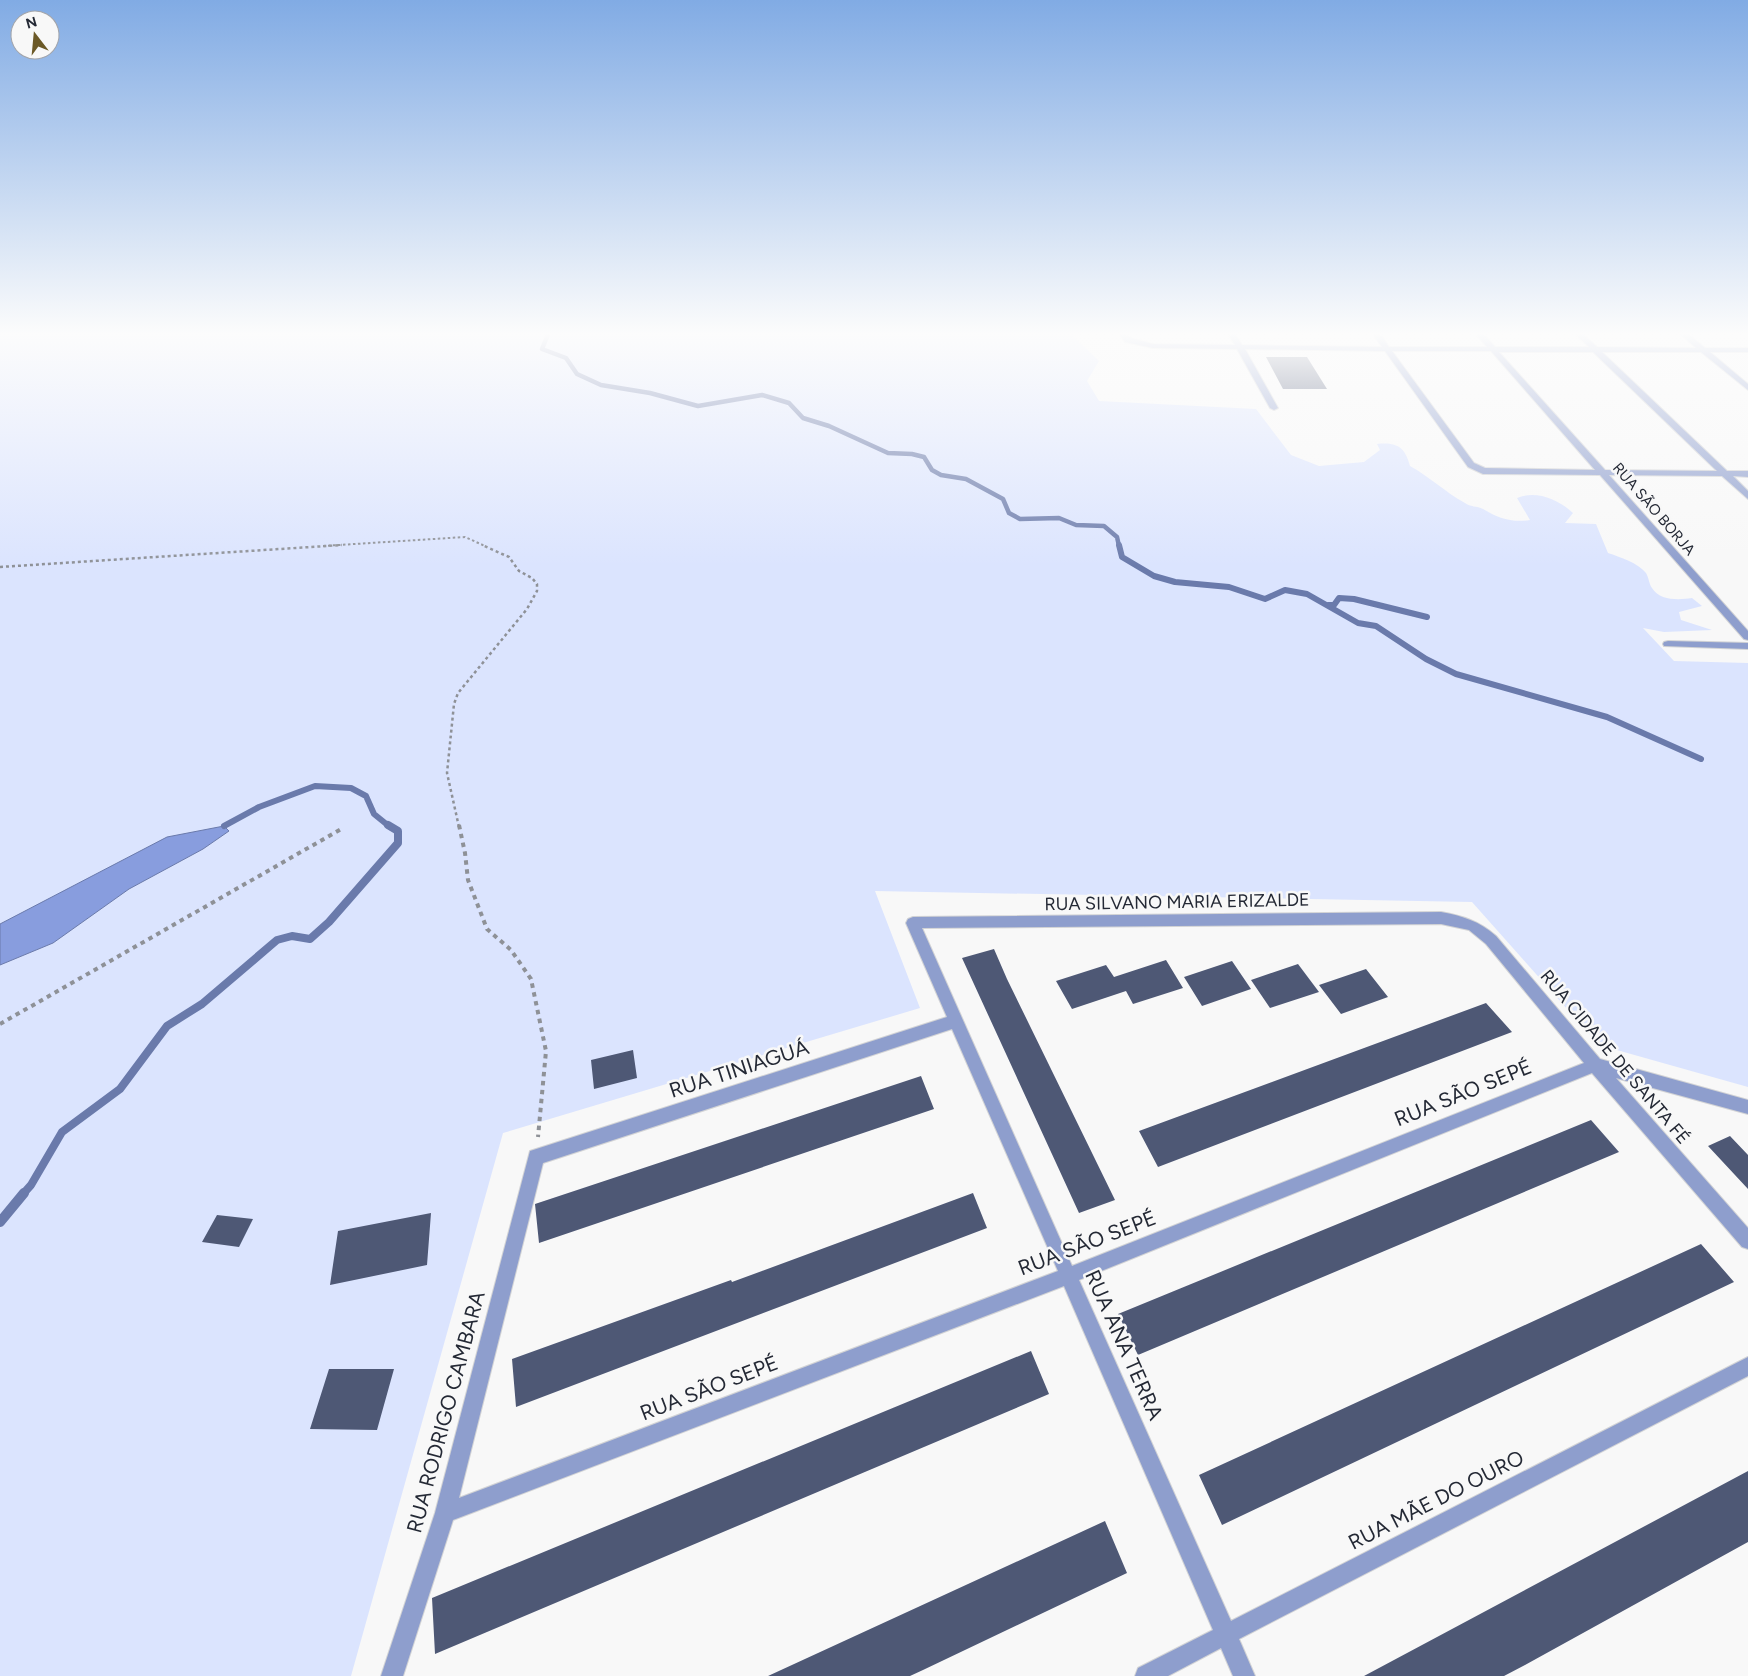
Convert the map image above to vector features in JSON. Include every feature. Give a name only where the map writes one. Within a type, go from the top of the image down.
[{"type":"street","points":[[1431,410],[1462,455],[1471,465],[1483,471],[1748,474]]},
{"type":"street","name":"RUA SÃO BORJA","points":[[1548,410],[1748,637]]},
{"type":"street","points":[[1659,410],[1748,496]]},
{"type":"street","points":[[1668,644],[1748,646]]},
{"type":"street","name":"RUA SILVANO MARIA ERIZALDE","points":[[913,923],[1441,918]]},
{"type":"street","name":"RUA CIDADE DE SANTA FÉ","points":[[1441,918],[1468,922],[1482,931],[1499,948],[1595,1065],[1748,1240]]},
{"type":"street","name":"RUA ANA TERRA","points":[[913,923],[1244,1676]]},
{"type":"street","name":"RUA TINIAGUÁ","points":[[536,1158],[956,1021]]},
{"type":"street","points":[[1595,1065],[1748,1107]]},
{"type":"street","name":"RUA SÃO SEPÉ","points":[[445,1513],[1068,1276],[1595,1065]]},
{"type":"street","name":"RUA RODRIGO CAMBARA","points":[[392,1676],[445,1513],[536,1158]]},
{"type":"street","name":"RUA MÃE DO OURO","points":[[1146,1676],[1748,1366]]},
{"type":"path","points":[[0,567],[465,537],[509,557],[519,571],[532,578],[538,584],[537,591],[527,609],[458,692],[454,704],[447,774],[465,852],[468,880],[487,929],[510,950],[531,979],[546,1051],[536,1158]]},
{"type":"path","points":[[0,1024],[343,828]]},
{"type":"shaded area","points":[[0,410],[1257,410],[1291,455],[1319,466],[1364,462],[1380,450],[1377,444],[1390,444],[1403,450],[1410,466],[1451,494],[1471,506],[1481,508],[1505,519],[1517,521],[1530,520],[1517,498],[1532,495],[1554,500],[1573,513],[1565,523],[1596,524],[1608,553],[1643,569],[1655,592],[1670,599],[1692,598],[1702,606],[1679,612],[1681,620],[1712,630],[1664,632],[1643,628],[1674,661],[1748,663],[1748,1087],[1599,1045],[1472,902],[875,891],[920,1008],[503,1133],[351,1676],[0,1676],[0,965],[53,943],[129,889],[203,849],[229,831],[0,924]]},
{"type":"water","points":[[224,826],[229,831],[203,849],[129,889],[53,943],[0,965],[0,924],[167,837]]},
{"type":"building","points":[[994,949],[1115,1200],[1079,1213],[962,958]]},
{"type":"building","points":[[1166,960],[1183,988],[1133,1004],[1126,991],[1072,1009],[1056,981],[1106,965],[1114,977]]},
{"type":"building","points":[[1232,961],[1251,989],[1202,1006],[1184,977]]},
{"type":"building","points":[[1298,964],[1319,992],[1270,1008],[1251,980]]},
{"type":"building","points":[[1366,969],[1388,997],[1341,1014],[1319,985]]},
{"type":"building","points":[[1486,1003],[1512,1032],[1158,1167],[1139,1131]]},
{"type":"building","points":[[633,1050],[637,1078],[594,1089],[591,1060]]},
{"type":"building","points":[[921,1076],[934,1109],[539,1243],[535,1204]]},
{"type":"building","points":[[1591,1120],[1619,1152],[1138,1355],[1118,1314]]},
{"type":"building","points":[[1730,1136],[1748,1155],[1748,1189],[1708,1146]]},
{"type":"building","points":[[973,1193],[987,1228],[516,1407],[512,1359],[731,1280],[732,1282]]},
{"type":"building","points":[[431,1213],[427,1265],[330,1285],[338,1231]]},
{"type":"building","points":[[217,1215],[253,1219],[239,1247],[202,1242]]},
{"type":"building","points":[[1701,1244],[1734,1282],[1222,1525],[1199,1475]]},
{"type":"building","points":[[1031,1351],[1049,1394],[435,1654],[432,1598]]},
{"type":"building","points":[[329,1369],[394,1369],[377,1430],[310,1429]]},
{"type":"building","points":[[1748,1471],[1748,1542],[1525,1665],[1504,1676],[1364,1676]]},
{"type":"building","points":[[1105,1521],[1127,1573],[910,1676],[768,1676]]},
{"type":"waterway","points":[[796,410],[803,418],[829,426],[888,453],[912,454],[924,457],[932,470],[941,475],[966,479],[1003,499],[1009,513],[1020,519],[1059,518],[1076,525],[1104,526],[1117,537],[1119,546]]},
{"type":"waterway","points":[[1119,545],[1122,557],[1154,576],[1175,582],[1229,587],[1265,599],[1285,590],[1307,594],[1358,623],[1376,626],[1426,659],[1456,674],[1607,717],[1701,759]]},
{"type":"waterway","points":[[1328,605],[1334,605],[1339,598],[1354,599],[1427,617]]},
{"type":"waterway","points":[[224,826],[259,807],[315,786],[351,788],[366,796],[374,814],[390,827]]},
{"type":"waterway","points":[[23,1194],[31,1185],[62,1132],[120,1089],[167,1026],[202,1004],[277,940],[292,936],[310,939],[329,922],[398,843],[398,831],[388,825]]},
{"type":"waterway","points":[[0,1222],[24,1193]]}]
